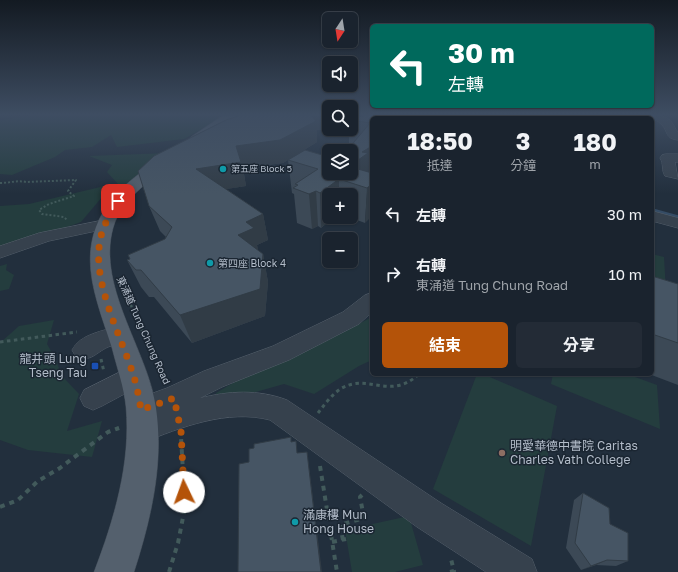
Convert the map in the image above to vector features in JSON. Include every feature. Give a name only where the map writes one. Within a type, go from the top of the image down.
[{"type":"main road","name":"東涌道 Tung Chung Road","points":[[114,572],[134,503],[141,452],[135,422],[134,376],[108,303],[100,269],[99,247],[104,225],[118,201],[131,187],[195,141]]},
{"type":"street","points":[[678,158],[666,158],[669,161],[670,173],[678,175]]},
{"type":"street","points":[[654,217],[678,223]]},
{"type":"street","points":[[0,252],[45,237],[104,225]]},
{"type":"street","points":[[177,415],[213,379],[281,353],[344,322],[370,302]]},
{"type":"street","points":[[81,341],[99,341],[119,335]]},
{"type":"street","points":[[93,398],[134,376]]},
{"type":"street","points":[[135,422],[248,404],[265,405],[277,410],[429,515],[519,572]]},
{"type":"path","points":[[0,183],[11,183],[19,180],[26,182],[76,180],[68,191],[74,196],[49,204],[39,210],[42,214],[64,217],[70,224]]},
{"type":"path","name":"東涌道 Tung Chung Road","points":[[127,296],[177,415],[185,507],[178,543],[169,572]]},
{"type":"path","points":[[0,342],[81,341]]},
{"type":"path","points":[[337,572],[310,432],[334,395],[344,388],[364,384],[395,387],[406,386],[417,376]]},
{"type":"path","points":[[0,507],[18,500],[38,481],[60,468],[108,432],[135,422]]},
{"type":"path","points":[[332,542],[345,540],[340,525],[364,518],[360,497],[373,477]]},
{"type":"green space","points":[[0,141],[102,141],[92,147],[65,150],[55,157],[12,175],[0,174]]},
{"type":"green space","points":[[114,141],[170,141],[117,147]]},
{"type":"green space","points":[[168,153],[167,157],[145,165],[151,168],[126,186],[116,188],[118,184],[107,172],[112,165],[89,156]]},
{"type":"green space","points":[[113,184],[81,222],[42,236],[0,255],[0,206],[29,204]]},
{"type":"green space","points":[[654,254],[664,257],[667,309],[654,305]]},
{"type":"green space","points":[[7,264],[6,270],[14,275],[9,289],[0,291],[0,266]]},
{"type":"green space","points":[[370,318],[370,361],[359,366],[314,394],[284,384],[217,403],[216,393],[258,368],[330,339]]},
{"type":"green space","points":[[54,320],[47,344],[55,358],[62,376],[79,394],[67,431],[102,421],[92,457],[28,450],[0,440],[0,343],[19,326]]},
{"type":"green space","points":[[476,376],[488,376],[557,406],[531,546],[433,489]]},
{"type":"green space","points":[[553,376],[632,376],[657,385],[660,429],[551,384]]},
{"type":"green space","points":[[409,516],[423,565],[395,572],[352,572],[345,530]]},
{"type":"building","points":[[185,141],[275,141],[236,146],[241,162],[196,169],[263,214],[246,222],[254,228],[238,235],[263,254],[260,289],[180,315],[141,270],[136,270],[127,260],[130,259],[128,255],[165,239],[172,227],[149,206],[138,171],[154,156]]},
{"type":"building","points":[[355,141],[370,141],[370,147],[362,152],[368,153],[358,160],[358,144],[352,144]]},
{"type":"building","points":[[305,150],[322,155],[322,180],[338,180],[327,188],[322,188],[322,192],[320,193],[316,191],[309,194],[293,188],[298,185],[295,184],[318,169],[288,160]]},
{"type":"building","points":[[358,169],[370,172],[370,186],[367,188],[342,180],[358,180]]},
{"type":"building","points":[[654,277],[678,284],[678,343],[654,335]]},
{"type":"building","points":[[291,437],[291,442],[296,441],[297,453],[307,452],[321,572],[238,572],[239,464],[249,462],[249,449],[254,448],[254,444]]},
{"type":"building","points":[[583,493],[609,508],[610,524],[628,533],[628,561],[607,560],[591,566],[575,543]]},
{"type":"waterway","points":[[654,211],[678,217]]},
{"type":"place","name":"第五座 Block 5","points":[[223,169]]},
{"type":"place","name":"第四座 Block 4","points":[[210,263]]},
{"type":"place","name":"龍井頭 Lung Tseng Tau","points":[[95,366]]},
{"type":"place","name":"明愛華德中書院 Caritas Charles Vath College","points":[[502,453]]},
{"type":"place","name":"滿康樓 Mun Hong House","points":[[295,522]]},
{"type":"route","points":[[118,201],[104,225],[101,236],[98,257],[100,269],[108,303],[134,376],[139,394],[141,410],[174,398],[181,431],[184,492]]}]
